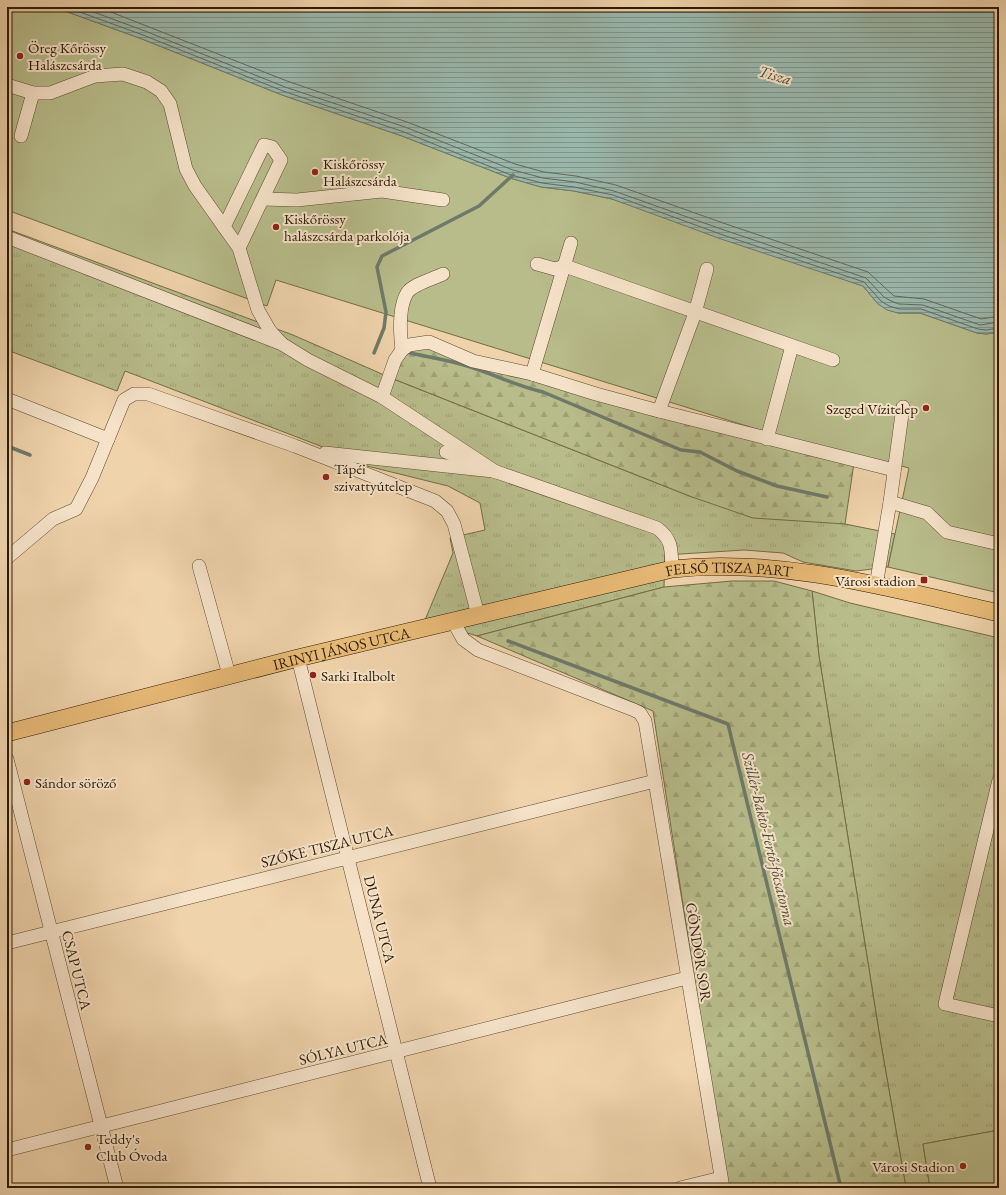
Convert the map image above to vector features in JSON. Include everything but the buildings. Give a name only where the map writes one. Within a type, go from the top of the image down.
[{"type":"main road","name":"FELSŐ TISZA PART","points":[[457,620],[672,569],[708,566],[759,567],[876,586],[999,613]]},
{"type":"main road","name":"IRINYI JÁNOS UTCA","points":[[7,733],[229,675],[457,620]]},
{"type":"street","points":[[7,85],[33,93],[50,93],[96,76],[123,74],[147,82],[161,91],[170,104],[186,169],[239,248],[258,310],[270,331],[282,344]]},
{"type":"street","points":[[21,136],[33,93]]},
{"type":"street","points":[[224,227],[264,145],[272,147],[281,160],[239,248]]},
{"type":"street","points":[[263,199],[297,200],[382,191],[443,200]]},
{"type":"street","points":[[7,237],[282,344],[308,360],[382,397],[496,472]]},
{"type":"street","points":[[532,374],[571,243]]},
{"type":"street","points":[[537,264],[556,269],[565,266],[695,313],[833,360]]},
{"type":"street","points":[[659,411],[695,313],[707,269]]},
{"type":"street","points":[[402,350],[400,336],[402,308],[407,293],[415,286],[443,274]]},
{"type":"street","points":[[382,397],[395,360],[402,350],[409,345],[428,342],[473,360],[532,374],[596,394],[894,470]]},
{"type":"street","points":[[768,439],[792,346]]},
{"type":"street","points":[[7,558],[53,519],[76,509],[92,478],[124,400],[134,394],[148,394],[309,452],[435,501],[447,511],[454,524],[478,615]]},
{"type":"street","points":[[7,399],[108,439]]},
{"type":"street","points":[[876,586],[890,502],[903,407]]},
{"type":"street","points":[[309,452],[496,472]]},
{"type":"street","points":[[446,452],[496,472],[656,528],[665,534],[670,543],[672,569]]},
{"type":"street","points":[[890,502],[927,513],[947,532],[999,544]]},
{"type":"street","points":[[199,566],[229,675]]},
{"type":"street","name":"GÖNDÖR SOR","points":[[457,620],[463,639],[478,650],[634,710],[640,713],[645,721],[722,1183]]},
{"type":"street","name":"DUNA UTCA","points":[[298,658],[430,1188]]},
{"type":"street","name":"CSAP UTCA","points":[[7,759],[117,1188]]},
{"type":"street","points":[[999,780],[945,1004],[999,1016]]},
{"type":"street","name":"SZŐKE TISZA UTCA","points":[[7,943],[655,781]]},
{"type":"street","name":"SÓLYA UTCA","points":[[7,1150],[396,1053],[687,978]]},
{"type":"street","points":[[680,1188],[722,1183]]},
{"type":"green space","points":[[7,7],[54,7],[142,39],[282,95],[402,136],[510,178],[541,187],[574,191],[612,199],[863,286],[878,304],[898,313],[920,313],[977,333],[986,334],[999,332],[999,593],[888,567],[909,468],[763,431],[276,280],[267,306],[7,210]]},
{"type":"green space","points":[[7,229],[293,335],[391,378],[692,497],[895,534],[888,567],[856,571],[803,562],[783,553],[744,550],[665,555],[664,587],[477,636],[425,620],[453,553],[450,538],[485,530],[480,503],[448,486],[359,464],[355,473],[328,449],[125,371],[117,391],[7,350]]},
{"type":"green space","points":[[425,346],[854,463],[845,524],[753,518],[692,497],[391,378],[405,353]]},
{"type":"green space","points":[[732,581],[774,581],[812,591],[819,656],[880,1038],[906,1188],[727,1188],[653,711],[477,636],[664,587]]},
{"type":"green space","points":[[812,591],[850,603],[999,638],[999,1130],[923,1144],[930,1188],[906,1188],[880,1038],[819,656]]},
{"type":"green space","name":"Városi Stadion","points":[[999,1130],[999,1188],[930,1188],[923,1144]]},
{"type":"water","name":"Tisza","points":[[54,7],[999,7],[999,332],[986,334],[977,333],[920,313],[898,313],[887,310],[878,304],[863,286],[721,239],[612,199],[574,191],[541,187],[510,178],[402,136],[282,95],[142,39]]},
{"type":"waterway","points":[[374,353],[384,328],[386,312],[377,267],[382,256],[479,206],[513,175]]},
{"type":"waterway","points":[[410,353],[474,368],[543,392],[681,450],[700,452],[737,471],[777,486],[827,497]]},
{"type":"waterway","points":[[7,446],[30,455]]},
{"type":"waterway","name":"Szillér-Baktó-Fertő-főcsatorna","points":[[508,641],[728,724],[841,1188]]},
{"type":"place","name":"Öreg Kőrössy Halászcsárda","points":[[20,56]]},
{"type":"place","name":"Kiskőrössy Halászcsárda","points":[[315,172]]},
{"type":"place","name":"Kiskőrössy halászcsárda parkolója","points":[[276,227]]},
{"type":"place","name":"Szeged Vízitelep","points":[[926,408]]},
{"type":"place","name":"Tápéi szivattyútelep","points":[[326,477]]},
{"type":"place","name":"Városi stadion","points":[[924,580]]},
{"type":"place","name":"Sarki Italbolt","points":[[313,675]]},
{"type":"place","name":"Sándor söröző","points":[[27,782]]},
{"type":"place","name":"Teddy's Club Óvoda","points":[[88,1147]]},
{"type":"place","name":"Városi Stadion","points":[[963,1166]]}]
